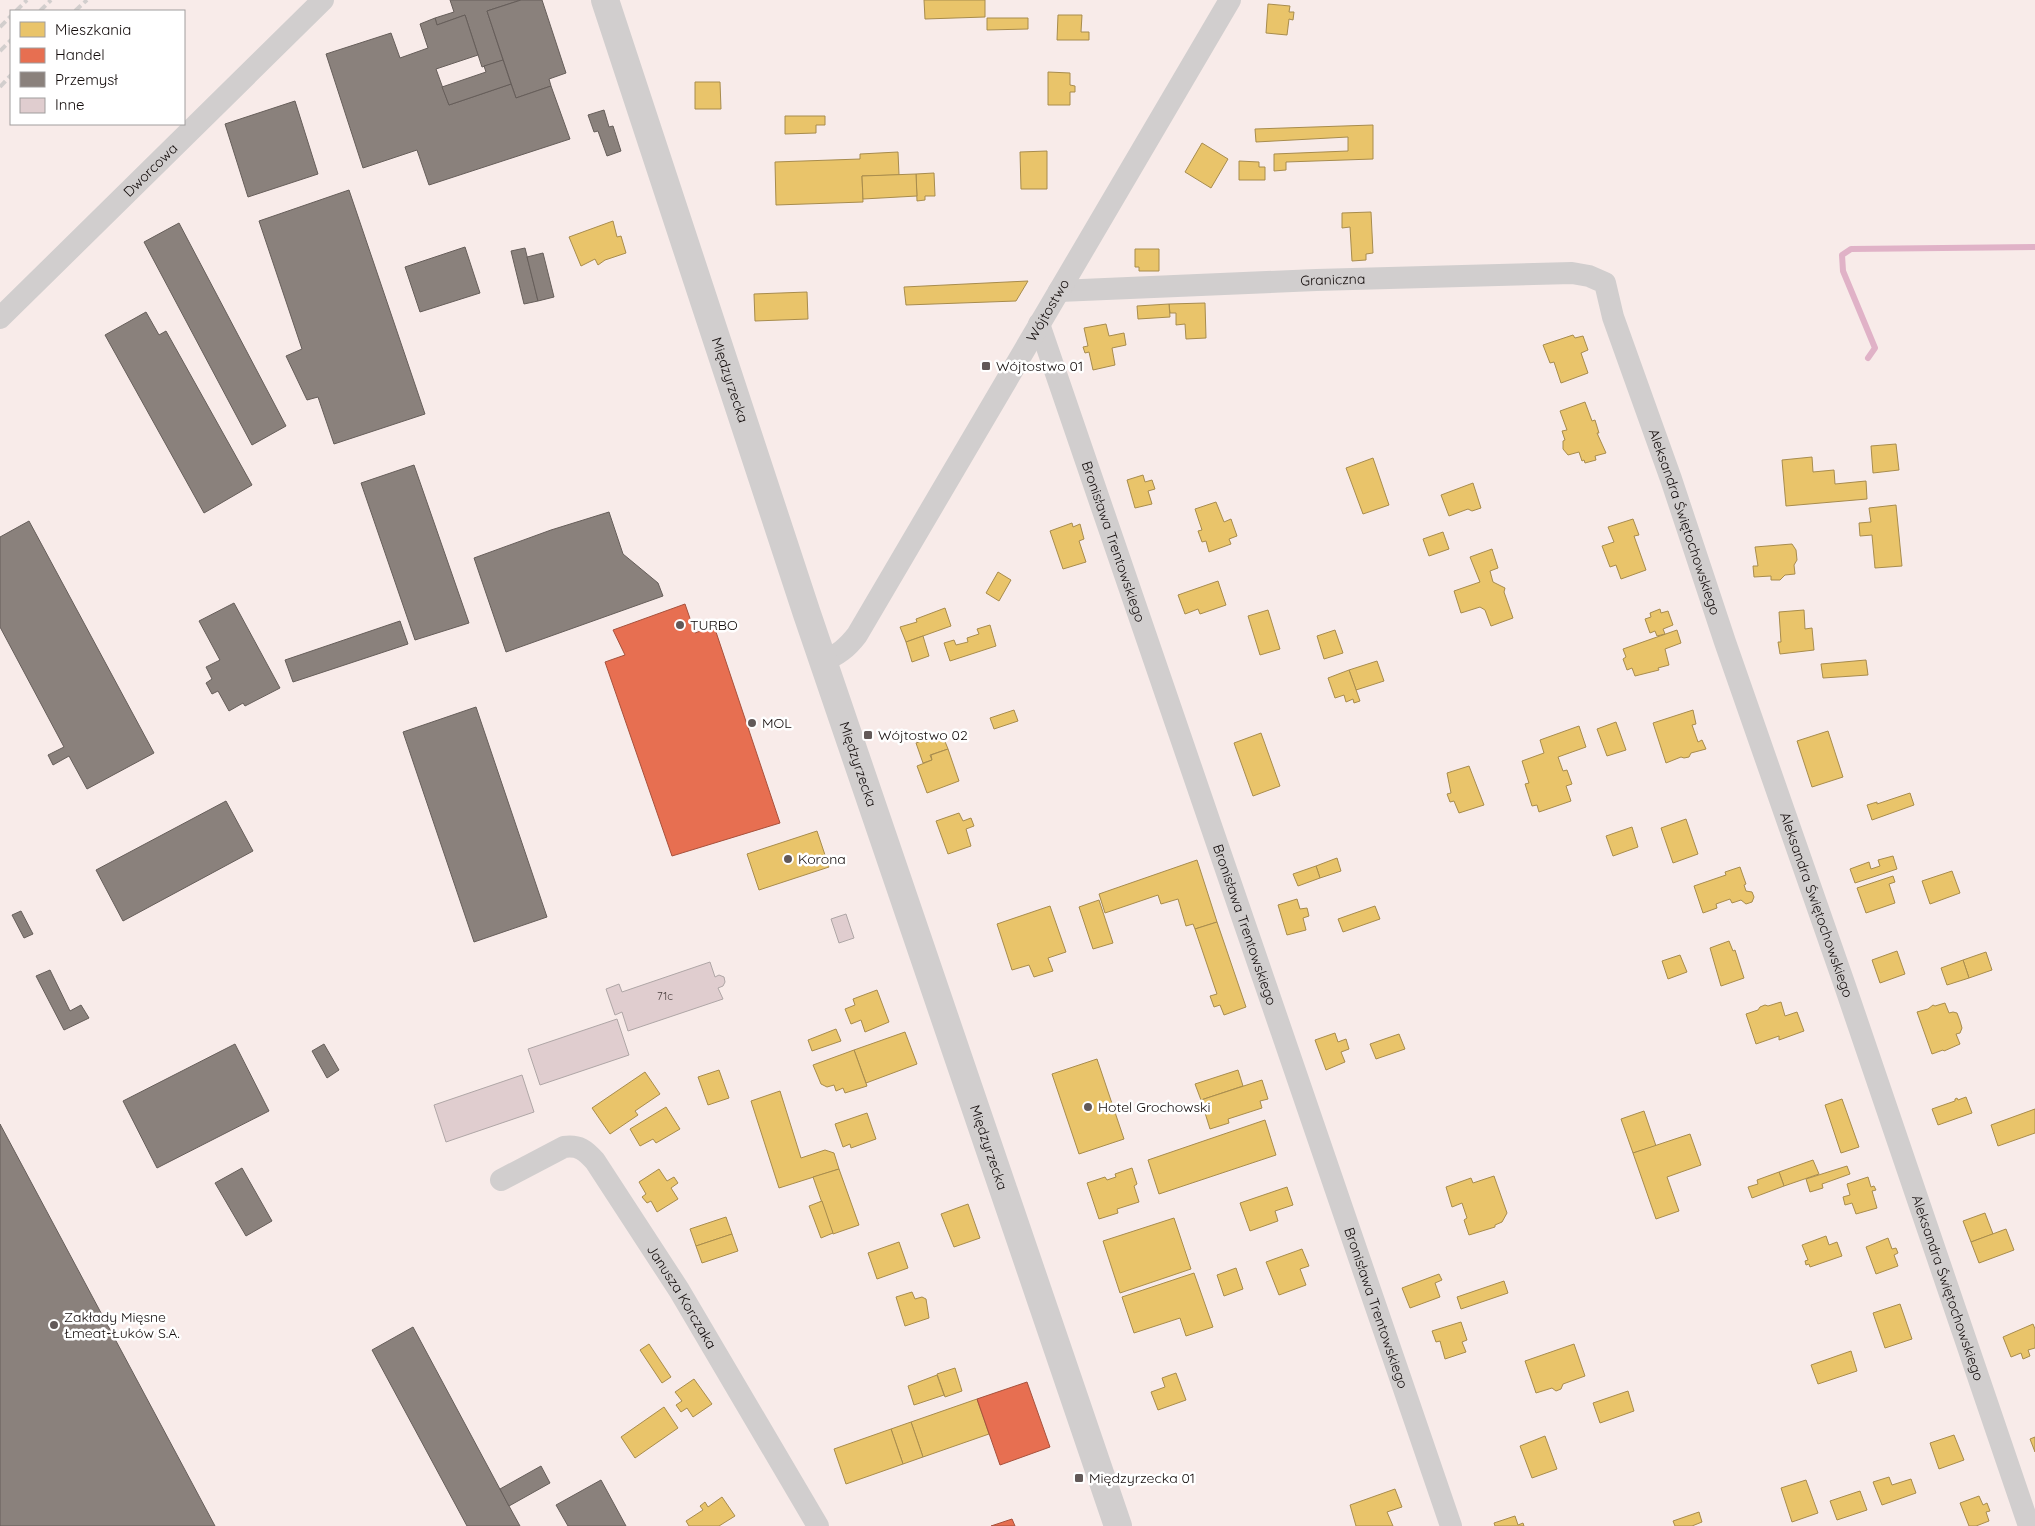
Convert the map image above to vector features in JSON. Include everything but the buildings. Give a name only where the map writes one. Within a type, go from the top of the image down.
[{"type":"main road","name":"Międzyrzecka","points":[[605,0],[823,660],[1118,1526]]},
{"type":"street","name":"Dworcowa","points":[[0,318],[323,0]]},
{"type":"street","name":"Wójtostwo","points":[[823,660],[837,655],[848,648],[857,635],[1230,0]]},
{"type":"street","name":"Graniczna","points":[[1059,291],[1316,280],[1572,273],[1588,276],[1604,284]]},
{"type":"street","name":"Aleksandra Świętochowskiego","points":[[1604,284],[1613,317],[1671,479],[2029,1526]]},
{"type":"street","name":"Bronisława Trentowskiego","points":[[1039,324],[1451,1526]]},
{"type":"street","name":"Janusza Korczaka","points":[[501,1180],[564,1147],[575,1145],[584,1150],[595,1161],[679,1290],[818,1526]]},
{"type":"waterway","points":[[1868,358],[1875,348],[1843,271],[1842,255],[1851,249],[2035,247]]},
{"type":"railway","points":[[17,10],[27,0]]},
{"type":"railway","points":[[41,10],[51,0]]},
{"type":"railway","points":[[76,10],[87,0]]},
{"type":"railway","points":[[0,27],[10,17]]},
{"type":"railway","points":[[0,51],[10,41]]},
{"type":"railway","points":[[0,87],[10,76]]},
{"type":"place","name":"Wójtostwo 01","points":[[986,366]]},
{"type":"place","name":"TURBO","points":[[680,625]]},
{"type":"place","name":"MOL","points":[[752,723]]},
{"type":"place","name":"Wójtostwo 02","points":[[868,735]]},
{"type":"place","name":"Korona","points":[[788,859]]},
{"type":"place","name":"Hotel Grochowski","points":[[1088,1107]]},
{"type":"place","name":"Zakłady Mięsne Łmeat-Łuków S.A.","points":[[54,1325]]},
{"type":"place","name":"Międzyrzecka 01","points":[[1079,1478]]}]
